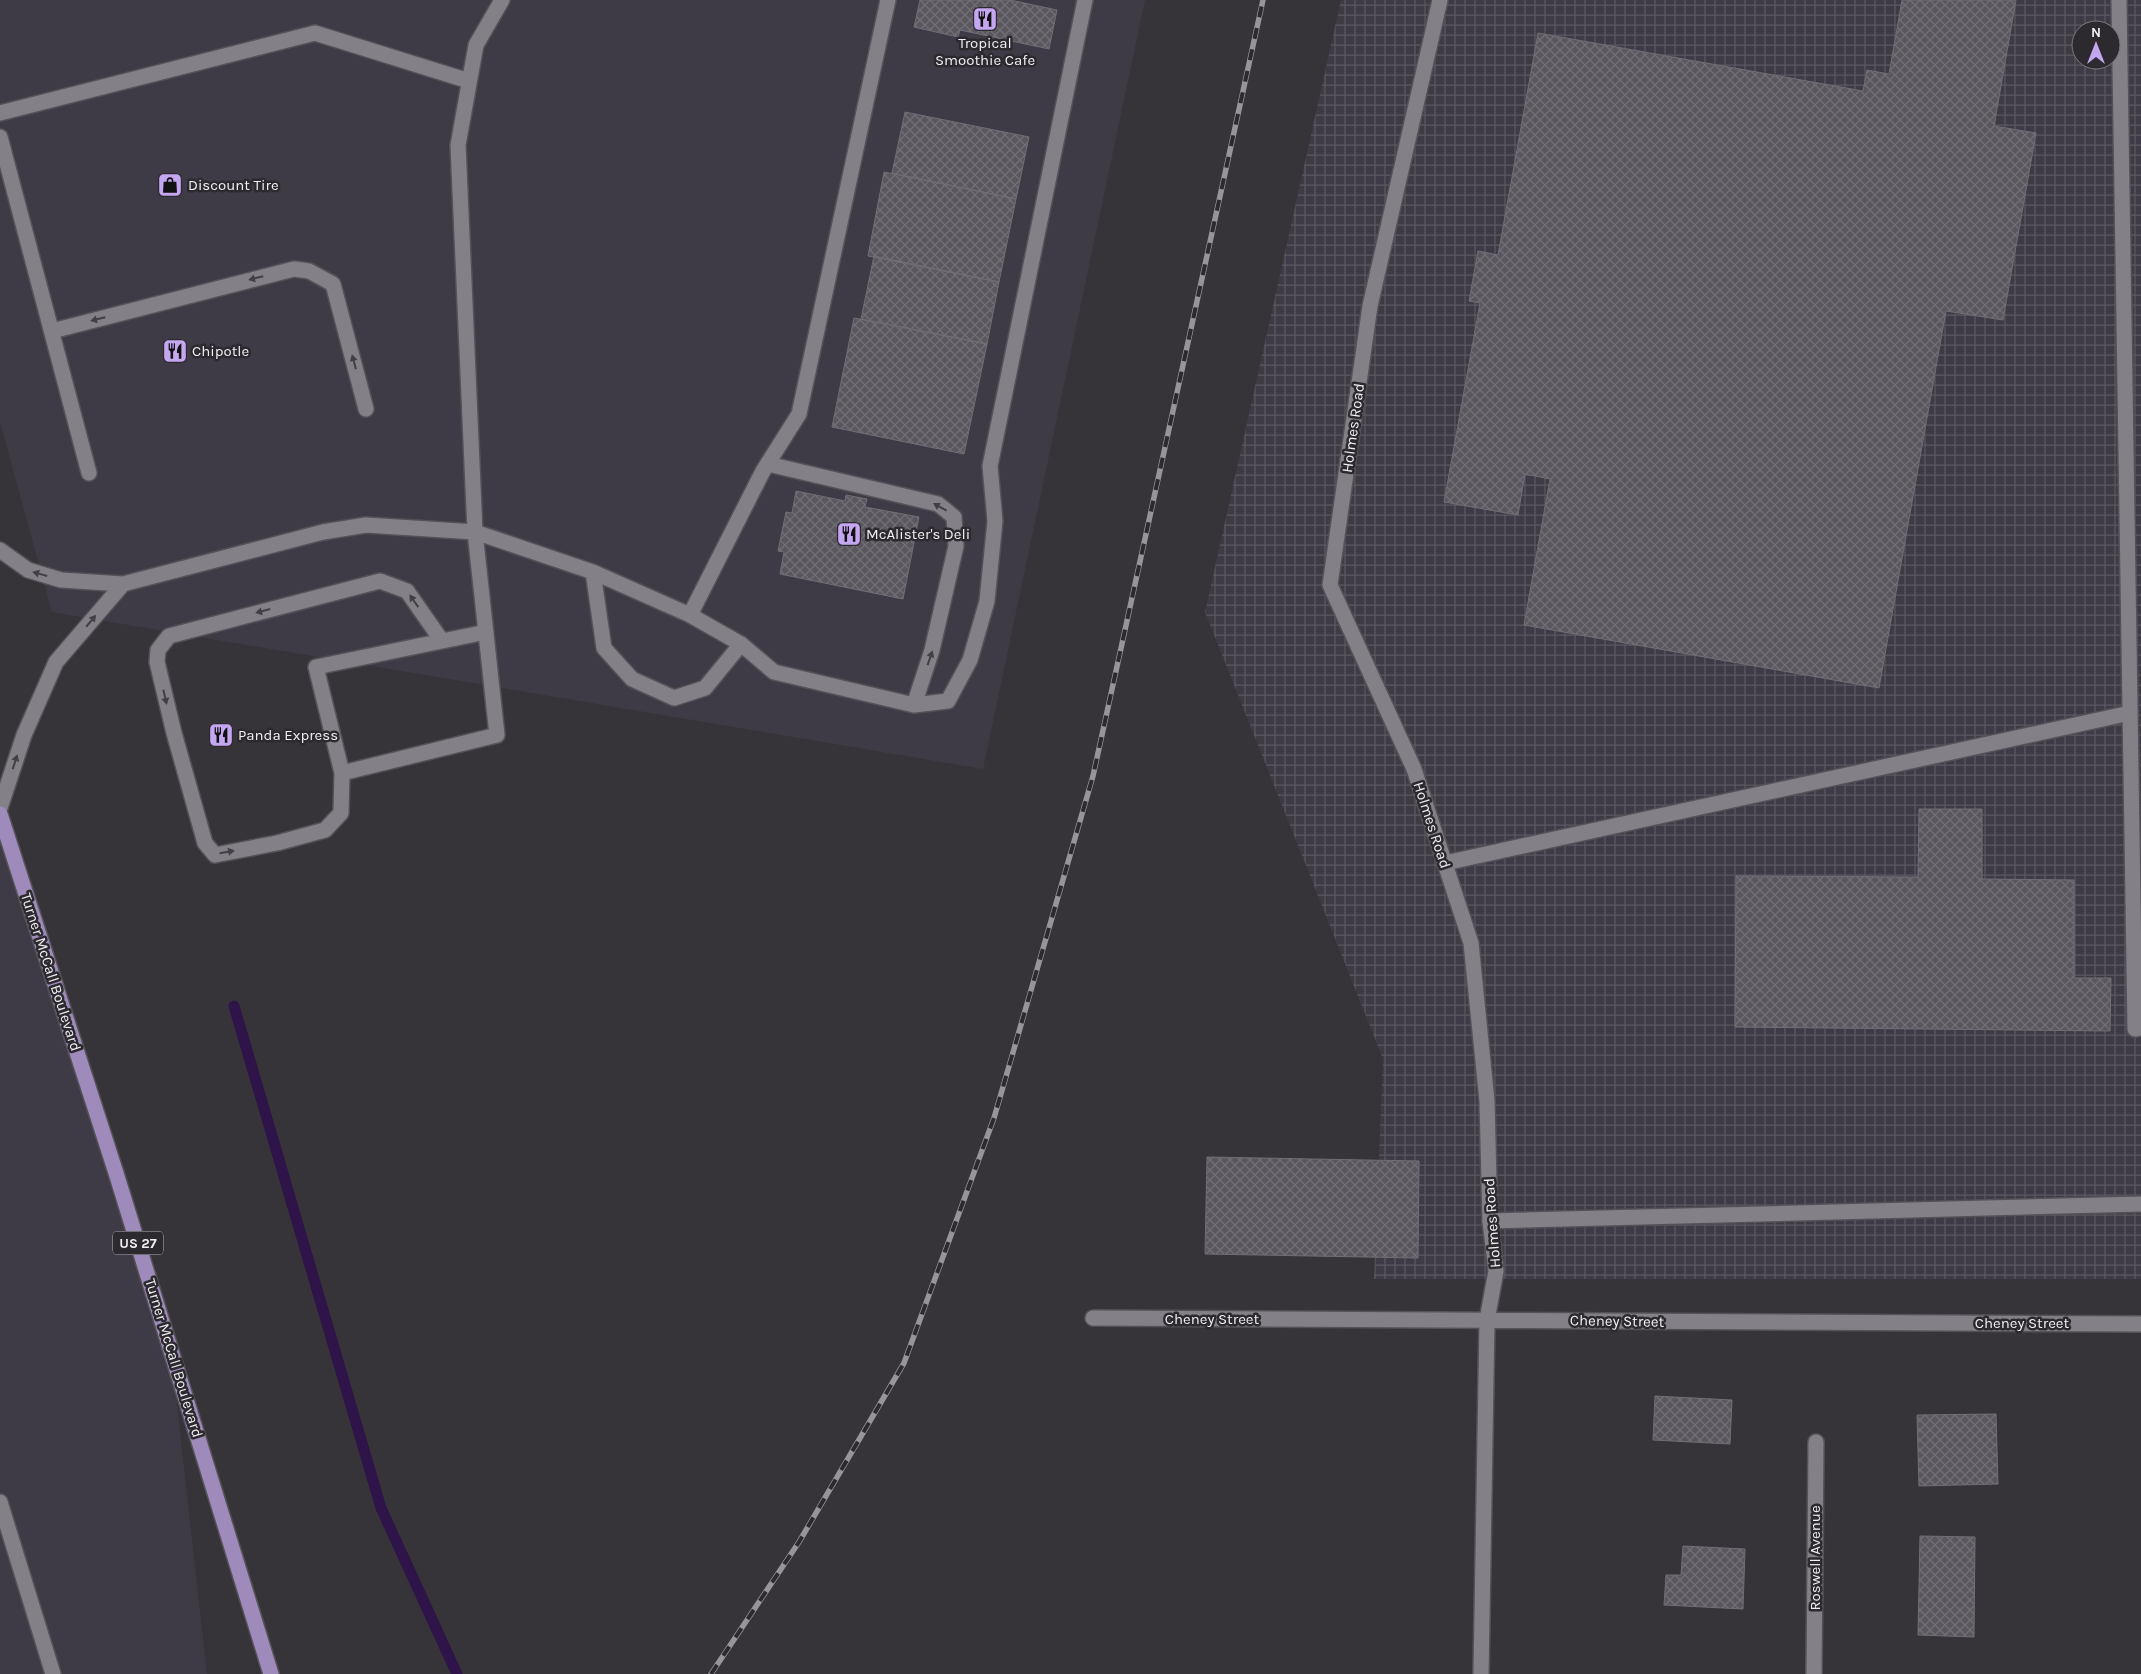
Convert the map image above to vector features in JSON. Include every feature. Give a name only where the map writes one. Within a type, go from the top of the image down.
[{"type":"main road","name":"Turner McCall Boulevard","points":[[0,814],[113,1165],[271,1674]]},
{"type":"street","points":[[342,773],[498,735],[475,532],[458,145],[476,45],[502,0]]},
{"type":"street","points":[[690,615],[768,464],[799,414],[888,0]]},
{"type":"street","points":[[0,550],[28,570],[61,580],[123,584],[323,532],[366,525],[475,532],[593,572],[690,615],[741,644],[774,672],[914,705],[948,701],[970,660],[987,601],[995,521],[990,466],[1085,0]]},
{"type":"street","name":"Holmes Road","points":[[1440,0],[1370,306],[1330,586],[1414,769],[1471,943],[1487,1101],[1490,1221],[1496,1272],[1487,1320],[1481,1674]]},
{"type":"street","points":[[2119,0],[2135,1029],[2141,1028]]},
{"type":"street","points":[[0,113],[315,33],[469,82]]},
{"type":"street","points":[[0,137],[89,473]]},
{"type":"street","points":[[52,331],[294,269],[309,271],[333,284],[366,409]]},
{"type":"street","points":[[768,464],[938,504],[954,517],[956,546],[932,650],[914,705]]},
{"type":"street","points":[[593,572],[604,648],[632,679],[674,698],[697,691],[705,688],[741,644]]},
{"type":"street","points":[[442,641],[407,591],[380,581],[169,636],[158,650],[157,662],[204,843],[215,854],[277,843],[325,830],[342,813],[342,773],[316,667],[486,632]]},
{"type":"street","points":[[0,808],[24,735],[56,662],[123,584]]},
{"type":"street","points":[[1445,863],[2130,713]]},
{"type":"street","points":[[1490,1221],[2141,1204]]},
{"type":"street","name":"Cheney Street","points":[[1093,1318],[2141,1324]]},
{"type":"street","name":"Roswell Avenue","points":[[1814,1674],[1816,1442]]},
{"type":"street","points":[[0,1502],[53,1674]]},
{"type":"shaded area","points":[[0,0],[1145,0],[983,769],[52,612],[0,422]]},
{"type":"shaded area","points":[[1341,0],[2141,0],[2141,1279],[1374,1279],[1383,1059],[1205,612]]},
{"type":"shaded area","points":[[0,814],[171,1351],[207,1674],[0,1674]]},
{"type":"building","name":"Tropical Smoothie Cafe","points":[[920,0],[1010,0],[1057,10],[1049,49],[960,30],[958,37],[914,27]]},
{"type":"building","points":[[1902,0],[2016,0],[1994,126],[2036,133],[2003,320],[1946,311],[1879,688],[1524,625],[1550,479],[1525,474],[1518,515],[1444,502],[1480,303],[1469,301],[1478,251],[1498,255],[1538,33],[1863,91],[1867,70],[1889,74]]},
{"type":"building","points":[[905,112],[1029,137],[1016,199],[892,173]]},
{"type":"building","points":[[884,172],[1016,199],[999,282],[868,256]]},
{"type":"building","points":[[874,256],[999,282],[987,344],[861,319]]},
{"type":"building","points":[[854,318],[987,344],[964,454],[832,427]]},
{"type":"building","name":"McAlister's Deli","points":[[796,491],[845,501],[846,495],[867,499],[865,507],[919,517],[903,599],[780,574],[784,552],[778,551],[786,512],[792,513]]},
{"type":"building","points":[[1919,809],[1982,809],[1982,879],[2074,880],[2074,978],[2111,978],[2110,1031],[1735,1027],[1736,876],[1918,877]]},
{"type":"building","points":[[1207,1157],[1419,1161],[1418,1258],[1205,1254]]},
{"type":"building","points":[[1655,1396],[1732,1400],[1730,1444],[1653,1440]]},
{"type":"building","points":[[1996,1414],[1998,1484],[1919,1486],[1917,1415]]},
{"type":"building","points":[[1920,1536],[1975,1537],[1974,1637],[1918,1635]]},
{"type":"building","points":[[1683,1546],[1745,1549],[1743,1609],[1664,1605],[1666,1575],[1681,1575]]},
{"type":"waterway","points":[[234,1006],[381,1508],[457,1674]]},
{"type":"railway","points":[[711,1674],[799,1542],[904,1363],[994,1118],[1093,776],[1263,0]]},
{"type":"place","name":"Tropical Smoothie Cafe","points":[[985,19]]},
{"type":"place","name":"Discount Tire","points":[[170,185]]},
{"type":"place","name":"Chipotle","points":[[175,351]]},
{"type":"place","name":"McAlister's Deli","points":[[849,534]]},
{"type":"place","name":"Panda Express","points":[[221,735]]}]
